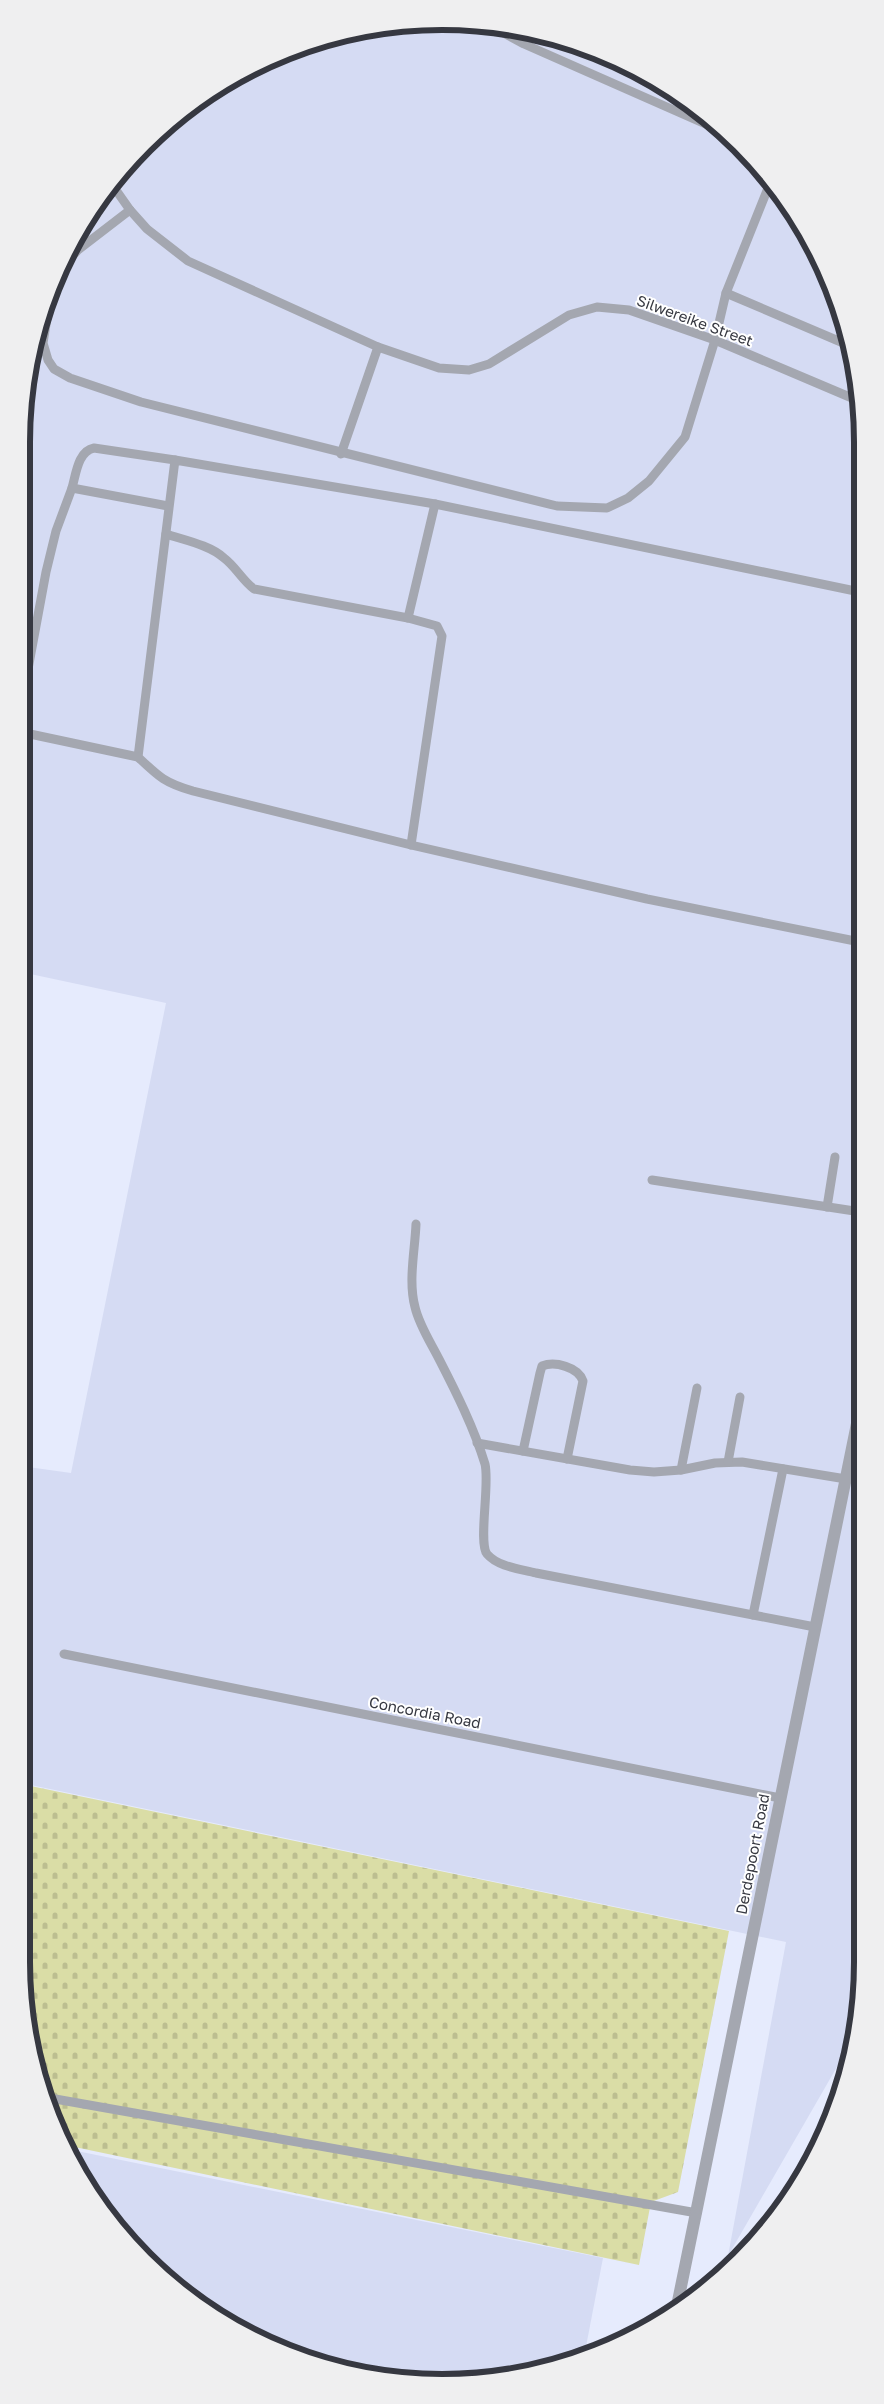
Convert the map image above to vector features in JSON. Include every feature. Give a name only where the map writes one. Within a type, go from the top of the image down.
[{"type":"street","name":"Derdepoort Road","points":[[678,2300],[854,1442]]},
{"type":"lane","points":[[509,36],[703,123]]},
{"type":"lane","points":[[45,333],[43,343],[48,360],[54,369],[70,378],[141,402],[342,454],[557,506],[607,508],[628,498],[649,481],[685,437],[715,340],[726,293],[768,189]]},
{"type":"lane","name":"Silwereike Street","points":[[116,190],[147,229],[188,260],[378,347],[439,368],[469,370],[490,364],[569,315],[597,308],[629,310],[715,340],[851,398]]},
{"type":"lane","points":[[77,251],[130,210]]},
{"type":"lane","points":[[726,293],[842,342]]},
{"type":"lane","points":[[342,454],[378,347]]},
{"type":"lane","points":[[30,658],[46,572],[56,531],[82,455],[87,450],[94,448],[436,504],[854,591]]},
{"type":"lane","points":[[138,757],[175,460]]},
{"type":"lane","points":[[72,488],[168,506]]},
{"type":"lane","points":[[408,618],[436,504]]},
{"type":"lane","points":[[166,534],[212,550],[224,557],[242,580],[254,589],[408,618],[437,626],[442,636],[411,845]]},
{"type":"lane","points":[[30,734],[138,757],[160,778],[171,784],[411,845],[646,899],[854,941]]},
{"type":"lane","points":[[827,1207],[835,1157]]},
{"type":"lane","points":[[652,1180],[854,1211]]},
{"type":"lane","points":[[416,1224],[412,1284],[415,1308],[477,1443],[486,1469],[484,1549],[495,1560],[536,1573],[815,1626]]},
{"type":"lane","points":[[523,1451],[542,1366],[549,1363],[572,1369],[580,1374],[583,1381],[567,1459]]},
{"type":"lane","points":[[681,1470],[697,1388]]},
{"type":"lane","points":[[728,1462],[740,1397]]},
{"type":"lane","points":[[477,1443],[630,1470],[654,1472],[681,1470],[728,1462],[846,1479]]},
{"type":"lane","points":[[753,1615],[783,1469]]},
{"type":"lane","name":"Concordia Road","points":[[64,1654],[780,1798]]},
{"type":"lane","points":[[54,2100],[697,2213]]},
{"type":"shaded area","points":[[442,30],[469,31],[522,38],[549,44],[600,61],[624,72],[671,99],[714,132],[752,170],[785,213],[812,260],[832,310],[846,362],[853,415],[853,1989],[843,2057],[728,2256],[786,1942],[30,1785],[30,1467],[71,1473],[166,1003],[30,974],[31,415],[38,362],[44,335],[61,284],[72,260],[99,213],[115,191],[132,170],[170,132],[213,99],[236,85],[284,61],[310,52],[335,44],[388,34]]},
{"type":"shaded area","points":[[76,2151],[603,2258],[586,2348],[549,2360],[522,2366],[469,2373],[415,2373],[362,2366],[335,2360],[284,2343],[236,2319],[191,2289],[170,2272],[132,2234],[99,2191]]},
{"type":"green space","points":[[30,1786],[729,1931],[678,2192],[651,2202],[639,2265],[74,2147],[61,2120],[44,2069],[34,2016],[30,1962]]}]
